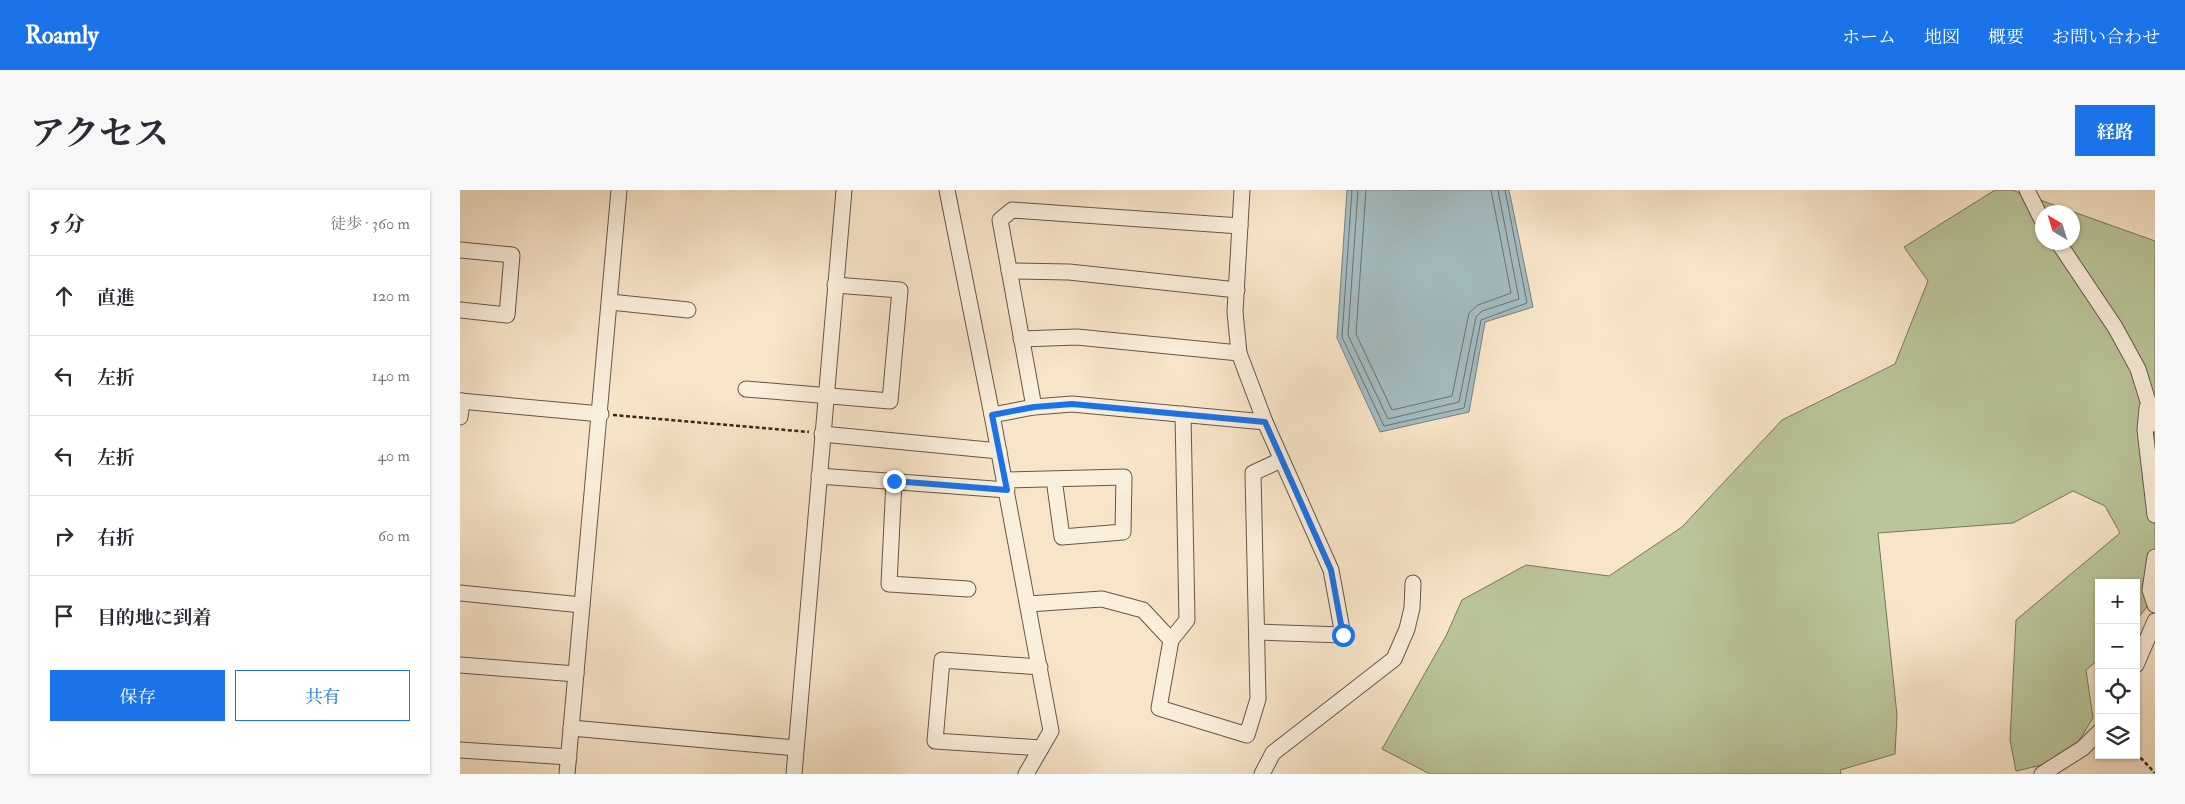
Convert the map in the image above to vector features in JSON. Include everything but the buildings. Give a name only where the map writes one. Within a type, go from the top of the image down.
[{"type":"street","points":[[568,774],[601,414],[619,190]]},
{"type":"street","points":[[794,774],[844,190]]},
{"type":"street","points":[[947,190],[1006,485],[1051,731],[1026,774]]},
{"type":"street","points":[[1242,190],[1235,319],[1239,353],[1281,460],[1331,570],[1343,635],[1257,632]]},
{"type":"street","points":[[2027,190],[2035,206]]},
{"type":"street","points":[[1034,407],[1000,220],[1012,210],[1240,226]]},
{"type":"street","points":[[460,250],[512,255],[507,315],[460,310]]},
{"type":"street","points":[[2063,250],[2115,327],[2138,369],[2155,424]]},
{"type":"street","points":[[1009,271],[1069,272],[1237,290]]},
{"type":"street","points":[[746,389],[890,401],[900,290],[835,285]]},
{"type":"street","points":[[610,302],[688,310]]},
{"type":"street","points":[[1021,339],[1077,337],[1239,353]]},
{"type":"street","points":[[460,417],[461,401],[601,414]]},
{"type":"street","points":[[2148,402],[2145,430],[2155,515]]},
{"type":"street","points":[[992,415],[1034,407],[1072,404],[1265,422]]},
{"type":"street","points":[[1184,414],[1187,620],[1171,640],[1159,708],[1247,734],[1258,699],[1253,473],[1281,460]]},
{"type":"street","points":[[822,434],[999,451]]},
{"type":"street","points":[[819,476],[1006,485],[1054,479],[1124,477],[1123,532],[1062,537],[1054,479]]},
{"type":"street","points":[[894,481],[889,584],[968,589]]},
{"type":"street","points":[[2155,557],[2150,590],[2155,605]]},
{"type":"street","points":[[1262,774],[1273,753],[1394,659],[1407,629],[1412,608],[1413,583]]},
{"type":"street","points":[[460,593],[582,606]]},
{"type":"street","points":[[1028,604],[1102,599],[1143,610],[1171,640]]},
{"type":"street","points":[[2140,656],[2155,621]]},
{"type":"street","points":[[1040,668],[942,660],[935,741],[1041,748]]},
{"type":"street","points":[[460,665],[576,674]]},
{"type":"street","points":[[572,728],[796,748]]},
{"type":"street","points":[[2042,774],[2083,748],[2095,736]]},
{"type":"street","points":[[460,750],[569,757]]},
{"type":"path","points":[[601,414],[822,434]]},
{"type":"path","points":[[2140,757],[2155,773]]},
{"type":"green space","points":[[1995,190],[2012,190],[2054,205],[2035,205],[2035,250],[2080,250],[2080,214],[2155,241],[2155,596],[2140,616],[2140,579],[2095,579],[2095,662],[2086,670],[2093,718],[2068,759],[2016,771],[2010,740],[2016,620],[2120,533],[2105,506],[2073,491],[2013,523],[1878,533],[1897,715],[1895,754],[1840,770],[1841,774],[1430,774],[1382,749],[1446,636],[1462,600],[1526,565],[1609,576],[1682,527],[1782,420],[1895,364],[1928,281],[1904,247]]},
{"type":"water","points":[[1347,190],[1509,190],[1533,307],[1485,322],[1469,412],[1380,432],[1337,338]]},
{"type":"route","points":[[894,481],[1007,490],[992,415],[1034,407],[1072,404],[1265,422],[1331,570],[1343,635]]}]
